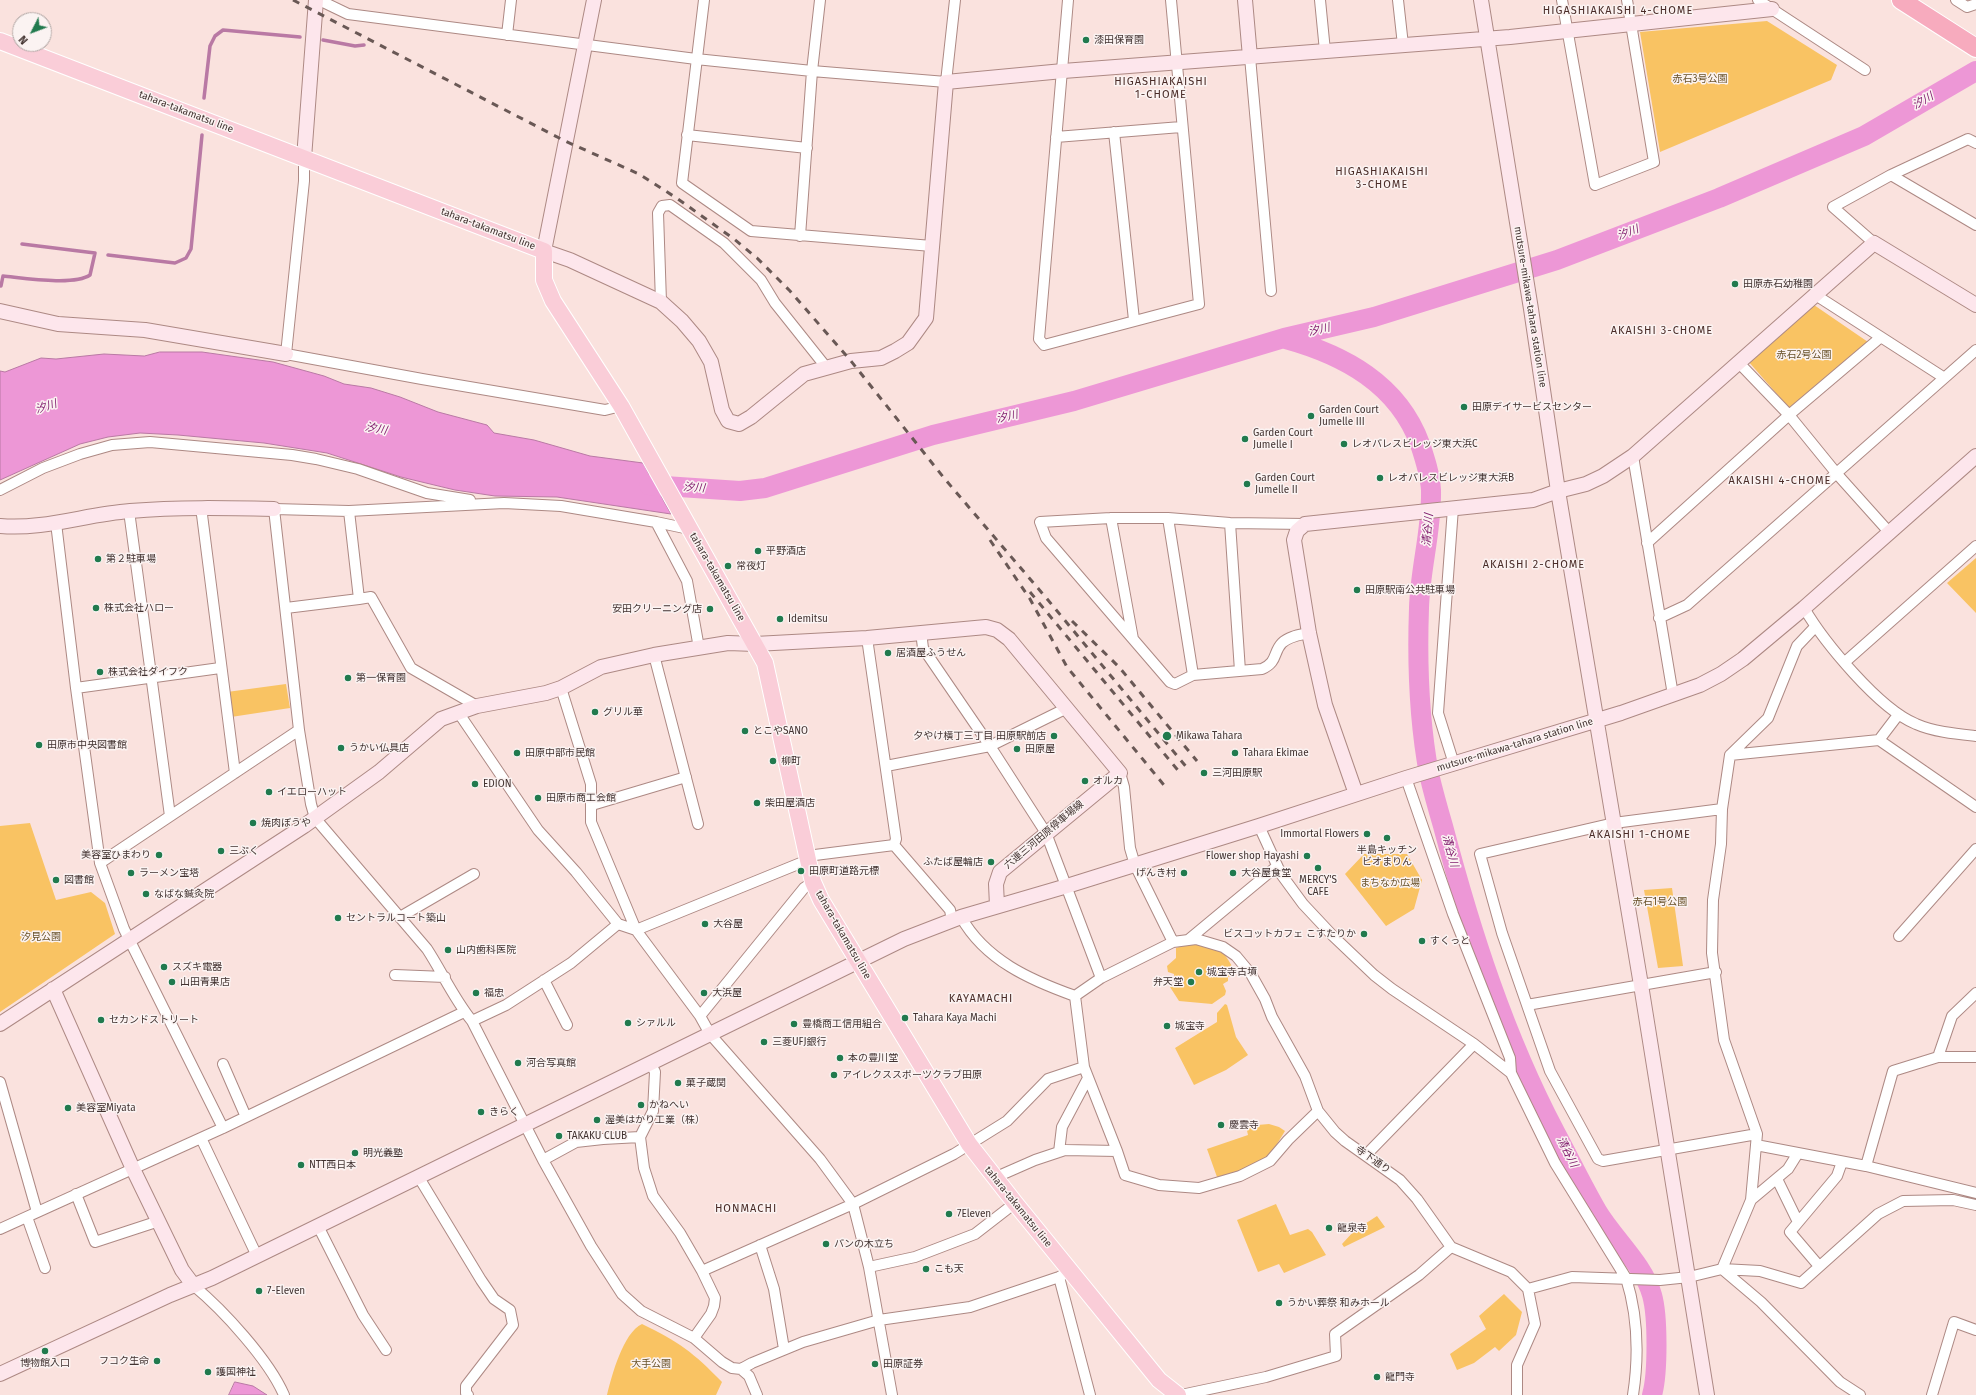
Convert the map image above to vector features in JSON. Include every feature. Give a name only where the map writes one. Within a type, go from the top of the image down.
[{"type":"highway","points":[[1901,0],[1976,48]]},
{"type":"main road","name":"tahara-takamatsu line","points":[[0,41],[544,251],[544,280],[553,301],[620,406],[756,644],[764,663],[813,882],[820,900],[969,1144],[1014,1203],[1064,1274],[1159,1380],[1174,1394]]},
{"type":"street","points":[[286,354],[304,181],[304,158],[316,0]]},
{"type":"street","points":[[319,0],[348,14],[585,46],[812,71],[946,82],[1063,70],[1487,38],[1772,9]]},
{"type":"street","points":[[507,35],[511,0]]},
{"type":"street","points":[[594,0],[544,251],[570,260],[661,302],[682,321],[699,341],[711,362],[722,410],[728,421],[739,424],[751,417],[804,374],[851,361],[881,358],[908,343],[926,318],[946,82],[955,0]]},
{"type":"street","points":[[704,0],[682,183],[751,231],[932,246]]},
{"type":"street","points":[[800,236],[812,71],[820,0]]},
{"type":"street","points":[[1068,0],[1039,339],[1044,345],[1198,304],[1175,62],[1171,0]]},
{"type":"street","points":[[1245,0],[1271,291]]},
{"type":"street","points":[[1320,0],[1325,51]]},
{"type":"street","points":[[1398,0],[1403,45]]},
{"type":"street","name":"mutsure-mikawa-tahara station line","points":[[997,906],[1067,886],[1597,719],[1558,491],[1529,297],[1481,0]]},
{"type":"street","points":[[1562,0],[1566,31],[1595,185],[1654,162],[1627,0]]},
{"type":"street","points":[[1758,0],[1865,70]]},
{"type":"street","points":[[1956,0],[1967,7],[1976,4]]},
{"type":"street","points":[[1056,137],[1181,127]]},
{"type":"street","points":[[1114,132],[1134,320]]},
{"type":"street","points":[[687,135],[807,148]]},
{"type":"street","points":[[1976,143],[1968,139],[1891,176],[1833,207],[1874,243],[1976,305]]},
{"type":"street","points":[[1891,176],[1976,225]]},
{"type":"street","points":[[661,302],[658,213],[662,206],[670,205],[724,243],[761,280],[775,303],[826,367]]},
{"type":"street","points":[[1308,633],[1288,638],[1281,644],[1275,660],[1269,666],[1262,669],[1193,674],[1175,684],[1170,682],[1046,538],[1040,522],[1111,518],[1168,518],[1230,523],[1305,524],[1527,501],[1586,484],[1603,476],[1633,456],[1814,294],[1874,243]]},
{"type":"street","points":[[1814,294],[1943,377]]},
{"type":"street","points":[[0,311],[58,324],[145,330],[605,410],[620,406]]},
{"type":"street","points":[[1647,543],[1789,415],[1882,337]]},
{"type":"street","points":[[1659,618],[1687,605],[1837,474],[1943,377],[1976,350]]},
{"type":"street","points":[[1738,363],[1789,415],[1837,474],[1889,532]]},
{"type":"street","points":[[0,490],[43,468],[80,454],[112,445],[150,442],[292,455],[316,459],[358,470],[427,493],[450,498],[561,506],[656,522],[687,525]]},
{"type":"street","points":[[1633,456],[1673,696]]},
{"type":"street","points":[[1707,1395],[1597,719],[1673,696],[1721,674],[1743,659],[1804,608],[1976,456]]},
{"type":"street","points":[[0,526],[10,527],[56,522],[129,511],[201,507],[349,511],[504,503]]},
{"type":"street","points":[[201,507],[220,668],[235,773]]},
{"type":"street","points":[[1452,765],[1438,713],[1453,508]]},
{"type":"street","points":[[274,509],[299,730],[311,804],[315,818],[427,949],[464,1012],[472,1021],[543,1160],[591,1246],[622,1294],[641,1311],[694,1338],[722,1362],[732,1368],[741,1369],[803,1342],[880,1320],[970,1307],[1064,1274],[1090,1395]]},
{"type":"street","points":[[129,511],[170,816]]},
{"type":"street","points":[[349,511],[359,599]]},
{"type":"street","points":[[1111,518],[1133,639]]},
{"type":"street","points":[[1168,518],[1193,674]]},
{"type":"street","points":[[56,522],[76,688],[100,863],[129,940],[223,1128]]},
{"type":"street","points":[[656,522],[687,581],[699,648]]},
{"type":"street","points":[[1230,523],[1240,671]]},
{"type":"street","points":[[1305,524],[1297,531],[1294,540],[1308,633],[1325,705],[1356,794]]},
{"type":"street","points":[[1845,662],[1976,546]]},
{"type":"street","points":[[286,608],[371,597],[411,668],[477,706]]},
{"type":"street","points":[[1804,608],[1815,626],[1845,662],[1879,699],[1898,715],[1917,725],[1953,734],[1976,736]]},
{"type":"street","points":[[1722,1269],[1751,1200],[1757,1134],[1724,1040],[1716,972],[1712,953],[1713,900],[1721,844],[1722,809],[1730,755],[1768,718],[1797,646],[1815,626]]},
{"type":"street","points":[[0,1024],[315,818],[379,772],[440,719],[477,706],[546,693],[561,688],[601,667],[654,655],[728,643],[756,644],[868,638],[986,627],[997,630],[1009,638],[1120,773],[1124,787],[1130,848],[1135,864],[1173,942]]},
{"type":"street","points":[[921,632],[923,648],[990,746],[1046,833],[1101,978]]},
{"type":"street","points":[[868,638],[896,839],[894,845]]},
{"type":"street","points":[[654,655],[698,824]]},
{"type":"street","points":[[76,688],[220,668]]},
{"type":"street","points":[[561,688],[591,784],[591,822],[636,930],[700,1016],[710,1034],[820,1159],[853,1204],[869,1267],[880,1320],[892,1395]]},
{"type":"street","points":[[886,766],[990,746],[1067,708]]},
{"type":"street","points":[[458,712],[538,830],[576,872],[618,924],[636,930],[808,858],[894,845]]},
{"type":"street","points":[[1879,740],[1898,715]]},
{"type":"street","points":[[100,863],[299,730]]},
{"type":"street","points":[[1730,755],[1879,740],[1976,807]]},
{"type":"street","name":"六連三河田原停車場線","points":[[997,906],[996,884],[1000,872],[1120,773]]},
{"type":"street","points":[[592,805],[686,777]]},
{"type":"street","points":[[1410,777],[1453,914],[1510,1058],[1511,1073],[1555,1163],[1628,1278],[1637,1346],[1633,1395]]},
{"type":"street","points":[[1722,809],[1614,823],[1480,854],[1502,933],[1550,1071],[1598,1159],[1603,1161],[1757,1134]]},
{"type":"street","points":[[1259,826],[1276,867],[1303,904],[1332,936],[1374,975],[1409,1002],[1474,1044],[1511,1073]]},
{"type":"street","points":[[894,845],[957,919],[998,959],[1042,984],[1074,996],[1084,1067],[1117,1151],[1125,1176],[1159,1185],[1199,1188],[1240,1176],[1270,1161],[1288,1140],[1318,1111]]},
{"type":"street","points":[[1899,936],[1976,849]]},
{"type":"street","points":[[1188,940],[1276,867]]},
{"type":"street","points":[[400,917],[474,874]]},
{"type":"street","points":[[700,1016],[804,888],[813,882]]},
{"type":"street","points":[[0,1374],[257,1256],[650,1062],[904,939],[997,906]]},
{"type":"street","points":[[472,1021],[506,1005],[571,963],[618,924]]},
{"type":"street","name":"寺下通り","points":[[1074,996],[1101,978],[1173,942],[1196,939],[1223,947],[1236,956],[1251,974],[1290,1051],[1305,1076],[1318,1111],[1345,1141],[1400,1180],[1417,1199],[1452,1247]]},
{"type":"street","points":[[1527,1005],[1716,972]]},
{"type":"street","points":[[395,975],[445,978]]},
{"type":"street","points":[[544,980],[567,1025]]},
{"type":"street","points":[[53,989],[133,1169],[182,1270],[194,1286],[210,1299],[263,1360],[284,1395]]},
{"type":"street","points":[[1938,1057],[1952,1016],[1976,995]]},
{"type":"street","points":[[0,1229],[223,1128],[464,1012]]},
{"type":"street","points":[[1366,1155],[1474,1044]]},
{"type":"street","points":[[1866,1166],[1893,1071],[1938,1057],[1976,1056]]},
{"type":"street","points":[[650,1062],[655,1072],[653,1111],[640,1137],[644,1168],[653,1196],[680,1234],[702,1271],[715,1298],[714,1306],[705,1323],[694,1338]]},
{"type":"street","points":[[223,1064],[246,1117]]},
{"type":"street","points":[[702,1271],[853,1204],[969,1144],[1006,1121],[1048,1079],[1084,1067]]},
{"type":"street","points":[[1059,1152],[1062,1127],[1088,1078]]},
{"type":"street","points":[[0,1082],[37,1212]]},
{"type":"street","points":[[543,1160],[576,1142],[640,1137]]},
{"type":"street","points":[[201,1138],[257,1256]]},
{"type":"street","points":[[1756,1145],[1866,1166],[1976,1193]]},
{"type":"street","points":[[994,1178],[1035,1160],[1065,1150],[1117,1151]]},
{"type":"street","points":[[1751,1200],[1788,1169],[1798,1153]]},
{"type":"street","points":[[1819,1266],[1790,1232],[1837,1176],[1842,1162]]},
{"type":"street","points":[[418,1176],[494,1299],[510,1310],[513,1326],[466,1386],[466,1393],[468,1395]]},
{"type":"street","points":[[1777,1179],[1798,1222]]},
{"type":"street","points":[[76,1194],[95,1242],[158,1221]]},
{"type":"street","points":[[1528,1289],[1572,1277],[1660,1280],[1689,1277],[1722,1269],[1760,1271],[1800,1283],[1878,1214],[1903,1201],[1953,1200],[1976,1205]]},
{"type":"street","points":[[869,1267],[915,1258],[975,1234],[1014,1203]]},
{"type":"street","points":[[27,1217],[45,1268]]},
{"type":"street","points":[[318,1226],[363,1315],[386,1350]]},
{"type":"street","points":[[760,1245],[774,1289],[784,1349]]},
{"type":"street","points":[[1174,1394],[1266,1377],[1336,1356],[1335,1334],[1419,1276],[1452,1247],[1511,1272],[1528,1289],[1535,1324],[1517,1365],[1517,1395]]},
{"type":"street","points":[[1722,1269],[1761,1302],[1840,1382],[1860,1395]]},
{"type":"street","points":[[1932,1395],[1954,1322],[1976,1330]]},
{"type":"street","points":[[741,1369],[749,1376],[757,1395]]},
{"type":"green space","name":"赤石3号公園","points":[[1767,21],[1837,65],[1831,80],[1660,152],[1640,32]]},
{"type":"green space","name":"赤石2号公園","points":[[1814,305],[1868,342],[1790,409],[1748,361]]},
{"type":"green space","points":[[1976,558],[1976,613],[1947,583]]},
{"type":"green space","points":[[286,684],[290,708],[231,717],[227,692]]},
{"type":"green space","name":"汐見公園","points":[[30,823],[56,900],[91,892],[105,903],[115,934],[0,1012],[0,826]]},
{"type":"green space","name":"まちなか広場","points":[[1364,854],[1407,854],[1422,880],[1414,909],[1386,926],[1345,874]]},
{"type":"green space","name":"赤石1号公園","points":[[1672,888],[1683,966],[1658,968],[1644,890]]},
{"type":"green space","points":[[1193,942],[1220,950],[1227,958],[1235,972],[1235,975],[1228,977],[1228,981],[1223,984],[1226,991],[1225,995],[1212,1004],[1179,1001],[1170,987],[1175,984],[1174,974],[1168,972],[1167,966],[1176,958],[1176,948]]},
{"type":"green space","points":[[1225,1004],[1227,1005],[1236,1037],[1248,1055],[1226,1070],[1194,1085],[1175,1048],[1217,1022],[1217,1013]]},
{"type":"green space","points":[[1269,1124],[1279,1127],[1285,1131],[1269,1157],[1241,1171],[1217,1177],[1207,1149],[1248,1135],[1246,1126]]},
{"type":"green space","points":[[1276,1204],[1290,1235],[1308,1229],[1312,1232],[1326,1255],[1284,1273],[1279,1264],[1258,1272],[1237,1220]]},
{"type":"green space","points":[[1377,1216],[1385,1227],[1344,1247],[1342,1244],[1354,1231]]},
{"type":"green space","points":[[1504,1294],[1522,1312],[1516,1335],[1499,1351],[1495,1347],[1474,1363],[1457,1370],[1450,1354],[1486,1329],[1479,1316]]},
{"type":"green space","name":"大手公園","points":[[642,1324],[666,1336],[685,1348],[712,1372],[722,1382],[716,1395],[607,1395],[619,1355],[629,1336]]},
{"type":"water","points":[[160,352],[202,352],[273,362],[324,376],[344,384],[371,388],[400,397],[438,412],[487,425],[494,433],[534,440],[590,456],[643,463],[671,514],[557,497],[495,496],[455,490],[401,477],[327,453],[264,443],[140,433],[108,437],[80,444],[0,480],[0,371],[5,372],[41,358],[56,359],[104,354],[144,356]]},
{"type":"water","points":[[235,1382],[253,1386],[267,1395],[229,1395]]},
{"type":"waterway","points":[[204,98],[210,46],[215,36],[223,30],[300,37]]},
{"type":"waterway","points":[[323,40],[355,46],[364,45]]},
{"type":"waterway","name":"汐川","points":[[649,485],[740,491],[765,488],[933,435],[1074,401],[1284,338],[1374,317],[1557,260],[1719,198],[1864,136],[1976,71]]},
{"type":"waterway","points":[[108,255],[175,263],[186,258],[191,249],[202,135]]},
{"type":"waterway","points":[[1,286],[3,276],[61,281],[83,278],[90,275],[95,253],[22,244]]},
{"type":"waterway","name":"清谷川","points":[[1286,339],[1328,354],[1348,363],[1366,375],[1383,389],[1398,405],[1410,423],[1420,444],[1428,472],[1431,490],[1430,520],[1421,579],[1418,650],[1421,712],[1429,774],[1477,944],[1490,982],[1520,1058],[1555,1132],[1597,1211],[1635,1262],[1648,1284],[1652,1295],[1656,1330],[1656,1360],[1652,1395]]},
{"type":"railway","points":[[293,0],[565,141],[639,174],[678,199],[734,239],[757,258],[790,291],[851,361],[944,478],[1048,600],[1188,769]]},
{"type":"railway","points":[[990,540],[1030,599],[1067,667],[1168,790]]},
{"type":"railway","points":[[1030,592],[1181,774]]},
{"type":"railway","points":[[1072,621],[1119,667],[1197,761]]},
{"type":"place","name":"漆田保育園","points":[[1086,40]]},
{"type":"place","name":"田原赤石幼稚園","points":[[1735,284]]},
{"type":"place","name":"田原デイサービスセンター","points":[[1464,407]]},
{"type":"place","name":"Garden Court Jumelle III","points":[[1311,416]]},
{"type":"place","name":"Garden Court Jumelle I","points":[[1245,439]]},
{"type":"place","name":"レオパレスビレッジ東大浜C","points":[[1344,444]]},
{"type":"place","name":"レオパレスビレッジ東大浜B","points":[[1380,478]]},
{"type":"place","name":"Garden Court Jumelle II","points":[[1247,484]]},
{"type":"place","name":"平野酒店","points":[[758,551]]},
{"type":"place","name":"第２駐車場","points":[[98,559]]},
{"type":"place","name":"常夜灯","points":[[728,566]]},
{"type":"place","name":"田原駅南公共駐車場","points":[[1357,590]]},
{"type":"place","name":"株式会社ハロー","points":[[96,608]]},
{"type":"place","name":"安田クリーニング店","points":[[710,609]]},
{"type":"place","name":"Idemitsu","points":[[780,619]]},
{"type":"place","name":"居酒屋ふうせん","points":[[888,653]]},
{"type":"place","name":"株式会社ダイフク","points":[[100,672]]},
{"type":"place","name":"第一保育園","points":[[348,678]]},
{"type":"place","name":"グリル華","points":[[595,712]]},
{"type":"place","name":"とこやSANO","points":[[745,731]]},
{"type":"place","name":"夕やけ横丁三丁目 田原駅前店","points":[[1054,736]]},
{"type":"place","name":"Mikawa Tahara","points":[[1167,736]]},
{"type":"place","name":"田原市中央図書館","points":[[39,745]]},
{"type":"place","name":"うかい仏具店","points":[[341,748]]},
{"type":"place","name":"田原屋","points":[[1017,749]]},
{"type":"place","name":"田原中部市民館","points":[[517,753]]},
{"type":"place","name":"Tahara Ekimae","points":[[1235,753]]},
{"type":"place","name":"柳町","points":[[773,761]]},
{"type":"place","name":"三河田原駅","points":[[1204,773]]},
{"type":"place","name":"オルカ","points":[[1085,781]]},
{"type":"place","name":"EDION","points":[[475,784]]},
{"type":"place","name":"イエローハット","points":[[269,792]]},
{"type":"place","name":"田原市商工会館","points":[[538,798]]},
{"type":"place","name":"柴田屋酒店","points":[[757,803]]},
{"type":"place","name":"焼肉ぼうや","points":[[253,823]]},
{"type":"place","name":"Immortal Flowers","points":[[1367,834]]},
{"type":"place","name":"半島キッチン ビオまりん","points":[[1387,838]]},
{"type":"place","name":"三ぷく","points":[[221,851]]},
{"type":"place","name":"美容室ひまわり","points":[[159,855]]},
{"type":"place","name":"Flower shop Hayashi","points":[[1307,856]]},
{"type":"place","name":"ふたば屋輪店","points":[[991,862]]},
{"type":"place","name":"MERCY'S CAFE","points":[[1318,868]]},
{"type":"place","name":"田原町道路元標","points":[[801,871]]},
{"type":"place","name":"ラーメン宝塔","points":[[131,873]]},
{"type":"place","name":"げんき村","points":[[1184,873]]},
{"type":"place","name":"大谷屋食堂","points":[[1233,873]]},
{"type":"place","name":"図書館","points":[[56,880]]},
{"type":"place","name":"なばな鍼灸院","points":[[146,894]]},
{"type":"place","name":"セントラルコート築山","points":[[338,918]]},
{"type":"place","name":"大谷屋","points":[[705,924]]},
{"type":"place","name":"ビスコットカフェ こすたりか","points":[[1364,934]]},
{"type":"place","name":"すくっと","points":[[1422,941]]},
{"type":"place","name":"山内歯科医院","points":[[448,950]]},
{"type":"place","name":"スズキ電器","points":[[164,967]]},
{"type":"place","name":"城宝寺古墳","points":[[1199,972]]},
{"type":"place","name":"山田青果店","points":[[172,982]]},
{"type":"place","name":"弁天堂","points":[[1191,982]]},
{"type":"place","name":"福忠","points":[[476,993]]},
{"type":"place","name":"大浜屋","points":[[704,993]]},
{"type":"place","name":"Tahara Kaya Machi","points":[[905,1018]]},
{"type":"place","name":"セカンドストリート","points":[[101,1020]]},
{"type":"place","name":"シァルル","points":[[628,1023]]},
{"type":"place","name":"豊橋商工信用組合","points":[[794,1024]]},
{"type":"place","name":"城宝寺","points":[[1167,1026]]},
{"type":"place","name":"三菱UFJ銀行","points":[[764,1042]]},
{"type":"place","name":"本の豊川堂","points":[[840,1058]]},
{"type":"place","name":"河合写真館","points":[[518,1063]]},
{"type":"place","name":"アイレクススポーツクラブ田原","points":[[834,1075]]},
{"type":"place","name":"菓子蔵関","points":[[678,1083]]},
{"type":"place","name":"かねへい","points":[[641,1105]]},
{"type":"place","name":"美容室Miyata","points":[[68,1108]]},
{"type":"place","name":"きらく","points":[[481,1112]]},
{"type":"place","name":"渥美はかり工業（株）","points":[[597,1120]]},
{"type":"place","name":"慶雲寺","points":[[1221,1125]]},
{"type":"place","name":"TAKAKU CLUB","points":[[559,1136]]},
{"type":"place","name":"明光義塾","points":[[355,1153]]},
{"type":"place","name":"NTT西日本","points":[[301,1165]]},
{"type":"place","name":"7Eleven","points":[[949,1214]]},
{"type":"place","name":"龍泉寺","points":[[1329,1228]]},
{"type":"place","name":"パンの木立ち","points":[[826,1244]]},
{"type":"place","name":"こも天","points":[[926,1269]]},
{"type":"place","name":"7-Eleven","points":[[259,1291]]},
{"type":"place","name":"うかい葬祭 和みホール","points":[[1279,1303]]},
{"type":"place","name":"博物館入口","points":[[45,1351]]},
{"type":"place","name":"フコク生命","points":[[157,1361]]},
{"type":"place","name":"田原証券","points":[[875,1364]]},
{"type":"place","name":"護国神社","points":[[208,1372]]},
{"type":"place","name":"龍門寺","points":[[1377,1377]]},
{"type":"district","name":"HIGASHIAKAISHI 4-CHOME","points":[[1618,11]]},
{"type":"district","name":"HIGASHIAKAISHI 1-CHOME","points":[[1161,88]]},
{"type":"district","name":"HIGASHIAKAISHI 3-CHOME","points":[[1382,178]]},
{"type":"district","name":"AKAISHI 3-CHOME","points":[[1662,331]]},
{"type":"district","name":"AKAISHI 4-CHOME","points":[[1780,481]]},
{"type":"district","name":"AKAISHI 2-CHOME","points":[[1534,565]]},
{"type":"district","name":"AKAISHI 1-CHOME","points":[[1640,835]]},
{"type":"district","name":"KAYAMACHI","points":[[981,999]]},
{"type":"district","name":"HONMACHI","points":[[746,1209]]}]
